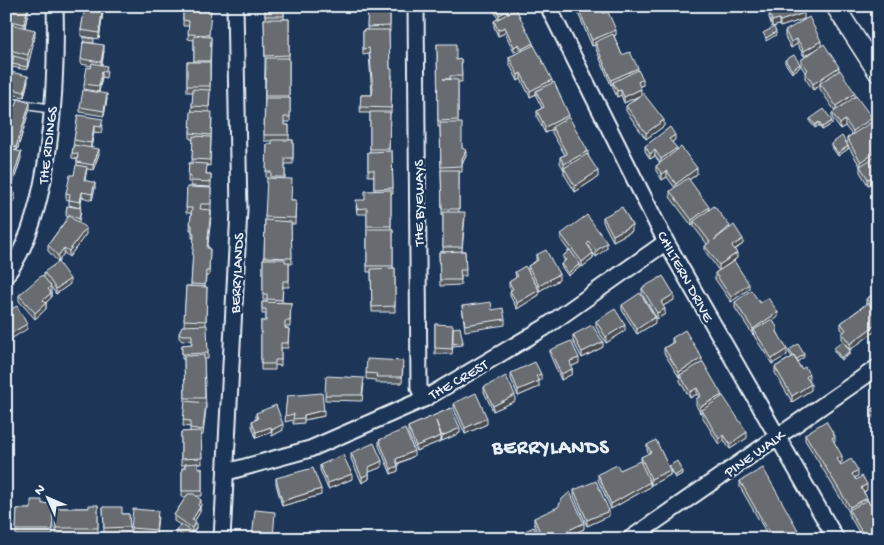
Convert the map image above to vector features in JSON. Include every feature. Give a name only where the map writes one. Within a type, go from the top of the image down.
[{"type":"street","name":"THE RIDINGS","points":[[6,275],[15,264],[39,202],[52,110],[55,6]]},
{"type":"street","name":"BERRYLANDS","points":[[222,539],[227,472],[239,210],[236,6]]},
{"type":"street","name":"THE BYEWAYS","points":[[416,6],[419,388],[424,399]]},
{"type":"street","name":"CHILTERN DRIVE","points":[[548,6],[666,242],[836,539]]},
{"type":"street","points":[[836,6],[878,73]]},
{"type":"street","name":"THE CREST","points":[[227,472],[310,449],[424,399],[544,328],[666,242]]},
{"type":"street","name":"PINE WALK","points":[[630,539],[878,367]]},
{"type":"lane","points":[[6,102],[52,110]]},
{"type":"building","points":[[6,6],[28,6],[24,24],[6,20]]},
{"type":"building","points":[[85,6],[103,6],[99,33],[81,30]]},
{"type":"building","points":[[265,6],[284,6],[284,16],[265,16]]},
{"type":"building","points":[[368,6],[390,6],[390,26],[367,27]]},
{"type":"building","points":[[495,6],[516,6],[499,15]]},
{"type":"building","points":[[581,6],[600,6],[603,13],[608,12],[616,30],[592,40],[578,8]]},
{"type":"building","points":[[780,6],[802,6],[804,13],[780,21],[779,19],[772,21],[769,11],[780,8]]},
{"type":"building","points":[[183,9],[211,10],[209,35],[188,34],[189,21],[183,20]]},
{"type":"building","points":[[516,9],[533,43],[522,49],[519,44],[514,47],[505,27],[498,30],[494,21]]},
{"type":"building","points":[[809,17],[821,41],[804,51],[797,39],[791,42],[785,31]]},
{"type":"building","points":[[264,19],[289,19],[289,55],[265,56]]},
{"type":"building","points":[[6,23],[35,30],[28,55],[6,49]]},
{"type":"building","points":[[774,27],[776,32],[766,38],[763,33]]},
{"type":"building","points":[[363,30],[389,30],[390,69],[392,69],[391,108],[360,107],[361,95],[372,95],[373,89],[369,48],[363,49]]},
{"type":"building","points":[[613,34],[622,55],[630,52],[638,68],[611,80],[595,42]]},
{"type":"building","points":[[194,36],[211,37],[210,61],[194,61]]},
{"type":"building","points":[[84,37],[94,39],[94,43],[83,42]]},
{"type":"building","points":[[83,42],[104,45],[101,62],[81,59]]},
{"type":"building","points":[[437,44],[456,44],[456,60],[461,59],[462,76],[450,76],[450,79],[443,79],[458,80],[458,120],[438,121]]},
{"type":"building","points":[[824,44],[839,67],[813,84],[805,72],[808,70],[801,60]]},
{"type":"building","points":[[534,45],[552,80],[530,91],[521,73],[518,75],[509,57]]},
{"type":"building","points":[[794,55],[800,64],[792,70],[785,60]]},
{"type":"building","points":[[14,56],[28,60],[27,67],[12,64]]},
{"type":"building","points":[[266,58],[289,58],[289,96],[265,96]]},
{"type":"building","points":[[187,62],[210,62],[210,86],[187,86]]},
{"type":"building","points":[[92,63],[107,66],[106,72],[102,71],[99,86],[84,84],[87,67],[91,68]]},
{"type":"building","points":[[638,70],[643,79],[638,82],[641,89],[624,97],[621,90],[617,91],[613,82]]},
{"type":"building","points":[[840,70],[855,93],[836,106],[820,83]]},
{"type":"building","points":[[6,71],[28,76],[24,92],[6,87]]},
{"type":"building","points":[[554,82],[569,115],[545,127],[537,111],[544,107],[536,91]]},
{"type":"building","points":[[193,89],[210,90],[209,107],[192,106]]},
{"type":"building","points":[[83,90],[107,94],[104,111],[80,107]]},
{"type":"building","points":[[643,93],[664,120],[646,133],[626,106]]},
{"type":"building","points":[[856,96],[872,118],[853,131],[845,120],[840,124],[832,113]]},
{"type":"building","points":[[265,98],[290,98],[290,117],[284,117],[284,125],[289,125],[289,135],[264,135]]},
{"type":"building","points":[[18,99],[30,103],[16,147],[6,144],[6,108],[8,104],[16,106]]},
{"type":"building","points":[[824,109],[832,121],[822,127],[819,122],[815,125],[810,119]]},
{"type":"building","points":[[191,111],[212,112],[211,135],[190,133]]},
{"type":"building","points":[[370,112],[390,112],[389,149],[370,149]]},
{"type":"building","points":[[78,115],[103,119],[101,127],[94,126],[91,143],[74,140]]},
{"type":"building","points":[[569,117],[588,151],[564,164],[560,157],[567,154],[552,127]]},
{"type":"building","points":[[440,123],[462,123],[462,148],[466,150],[462,159],[462,166],[441,167]]},
{"type":"building","points":[[870,123],[878,136],[878,151],[861,162],[847,138]]},
{"type":"building","points":[[670,127],[675,135],[669,139],[677,148],[661,159],[655,150],[650,154],[645,146]]},
{"type":"building","points":[[193,136],[211,137],[210,160],[192,159]]},
{"type":"building","points":[[842,136],[848,146],[838,153],[831,144]]},
{"type":"building","points":[[272,140],[293,140],[293,158],[285,158],[285,177],[271,177],[271,172],[266,172],[267,144],[272,144]]},
{"type":"building","points":[[74,145],[99,149],[93,165],[77,162],[78,154],[72,153]]},
{"type":"building","points":[[681,147],[697,168],[676,184],[667,171],[662,174],[656,166]]},
{"type":"building","points":[[6,148],[21,152],[11,184],[6,183]]},
{"type":"building","points":[[392,151],[393,188],[374,189],[374,170],[368,170],[368,152]]},
{"type":"building","points":[[587,154],[598,171],[575,186],[564,168]]},
{"type":"building","points":[[878,155],[878,189],[871,178],[868,179],[860,166]]},
{"type":"building","points":[[189,163],[207,164],[206,174],[211,174],[211,182],[191,181],[191,177],[188,176]]},
{"type":"building","points":[[76,165],[87,167],[84,180],[95,183],[92,194],[82,192],[80,202],[69,200],[70,194],[66,193],[70,175],[74,175]]},
{"type":"building","points":[[441,170],[459,170],[459,209],[442,209]]},
{"type":"building","points":[[267,178],[292,179],[291,200],[296,200],[295,218],[265,217]]},
{"type":"building","points":[[688,178],[709,207],[692,220],[670,191]]},
{"type":"building","points":[[187,187],[211,188],[211,204],[201,204],[200,209],[211,210],[207,248],[210,248],[209,271],[206,271],[205,285],[191,284],[194,233],[190,224],[192,208],[186,208]]},
{"type":"building","points":[[6,188],[15,193],[6,208]]},
{"type":"building","points":[[391,190],[391,226],[367,226],[367,208],[357,209],[356,200],[365,200],[365,191]]},
{"type":"building","points":[[67,206],[81,208],[79,219],[66,213]]},
{"type":"building","points":[[714,206],[730,226],[714,240],[734,225],[743,239],[732,246],[737,253],[719,265],[705,246],[710,242],[694,221]]},
{"type":"building","points":[[622,207],[632,225],[613,235],[603,217]]},
{"type":"building","points":[[443,212],[465,212],[462,247],[443,247]]},
{"type":"building","points":[[587,215],[607,243],[596,251],[589,242],[587,244],[593,253],[582,262],[561,234]]},
{"type":"building","points":[[69,216],[86,228],[69,251],[64,248],[58,256],[48,245]]},
{"type":"building","points":[[265,220],[291,222],[292,258],[264,257]]},
{"type":"building","points":[[367,229],[393,229],[393,266],[367,266]]},
{"type":"building","points":[[546,250],[559,274],[539,286],[528,266],[538,260],[536,255]]},
{"type":"building","points":[[570,250],[580,264],[568,273],[561,264],[566,260],[563,256]]},
{"type":"building","points":[[465,251],[466,270],[460,270],[461,280],[440,280],[439,252]]},
{"type":"building","points":[[263,259],[285,259],[285,262],[289,262],[289,281],[283,281],[282,300],[267,299],[267,294],[263,294]]},
{"type":"building","points":[[734,261],[749,284],[731,297],[715,273]]},
{"type":"building","points":[[58,262],[70,279],[56,289],[44,272]]},
{"type":"building","points":[[525,266],[539,290],[517,303],[510,291],[513,289],[509,282],[518,276],[515,272]]},
{"type":"building","points":[[395,268],[395,306],[372,307],[371,269]]},
{"type":"building","points":[[42,275],[51,286],[48,289],[51,293],[43,300],[46,303],[35,313],[19,295]]},
{"type":"building","points":[[663,276],[674,294],[661,302],[665,309],[657,313],[642,288]]},
{"type":"building","points":[[186,286],[207,287],[206,321],[184,320]]},
{"type":"building","points":[[751,290],[760,303],[768,298],[778,312],[753,329],[735,302]]},
{"type":"building","points":[[878,291],[878,314],[866,299]]},
{"type":"building","points":[[640,293],[655,317],[637,329],[622,305]]},
{"type":"building","points":[[262,302],[291,303],[290,321],[285,321],[285,328],[289,329],[288,343],[281,343],[281,360],[275,360],[275,364],[261,364],[261,321],[266,321],[266,309],[262,309]]},
{"type":"building","points":[[491,302],[492,310],[503,308],[505,319],[465,325],[462,306]]},
{"type":"building","points":[[868,303],[878,317],[878,323],[850,344],[842,333],[846,330],[841,323]]},
{"type":"building","points":[[17,306],[27,324],[6,336],[6,312]]},
{"type":"building","points":[[615,309],[625,325],[606,337],[596,321]]},
{"type":"building","points":[[772,319],[787,349],[772,359],[754,330]]},
{"type":"building","points":[[435,324],[453,325],[452,349],[435,348]]},
{"type":"building","points":[[207,325],[208,353],[182,354],[182,345],[192,344],[192,335],[182,335],[179,333],[182,326]]},
{"type":"building","points":[[592,325],[603,342],[582,352],[573,335]]},
{"type":"building","points":[[460,327],[463,342],[453,344],[453,328]]},
{"type":"building","points":[[685,330],[702,358],[679,372],[664,348],[674,342],[672,338]]},
{"type":"building","points":[[571,341],[579,358],[570,361],[572,369],[561,374],[550,350]]},
{"type":"building","points":[[843,341],[850,351],[841,358],[834,348]]},
{"type":"building","points":[[798,344],[804,354],[796,360],[789,350]]},
{"type":"building","points":[[204,355],[205,398],[185,398],[184,356]]},
{"type":"building","points":[[794,356],[801,369],[805,367],[809,374],[806,377],[811,384],[792,396],[775,367]]},
{"type":"building","points":[[367,359],[403,361],[402,377],[376,377],[377,374],[366,373]]},
{"type":"building","points":[[535,362],[541,374],[536,376],[539,381],[518,390],[511,373]]},
{"type":"building","points":[[703,362],[722,395],[700,407],[696,399],[701,396],[697,388],[690,392],[680,375]]},
{"type":"building","points":[[326,376],[364,378],[362,395],[325,395]]},
{"type":"building","points":[[506,376],[515,395],[493,406],[484,387]]},
{"type":"building","points":[[322,393],[324,410],[304,415],[304,418],[293,419],[294,414],[285,416],[287,396]]},
{"type":"building","points":[[476,393],[487,418],[465,428],[454,403]]},
{"type":"building","points":[[723,396],[747,432],[730,444],[724,435],[719,439],[702,410]]},
{"type":"building","points":[[185,401],[206,403],[203,430],[190,428],[190,421],[183,420]]},
{"type":"building","points":[[276,405],[283,424],[272,430],[271,427],[256,432],[252,421],[258,419],[256,413]]},
{"type":"building","points":[[878,406],[878,417],[872,409]]},
{"type":"building","points":[[451,408],[460,428],[442,436],[436,421],[441,436],[416,446],[408,427]]},
{"type":"building","points":[[826,421],[835,436],[832,438],[842,456],[837,459],[841,465],[851,459],[858,470],[852,474],[856,480],[862,476],[867,484],[861,488],[867,498],[850,507],[805,434]]},
{"type":"building","points":[[405,429],[414,451],[396,459],[398,466],[391,469],[379,440]]},
{"type":"building","points":[[201,431],[202,458],[181,459],[181,432]]},
{"type":"building","points":[[656,440],[670,470],[651,479],[641,457],[651,452],[647,445]]},
{"type":"building","points":[[374,443],[382,461],[369,467],[369,474],[362,477],[351,453]]},
{"type":"building","points":[[343,455],[352,474],[328,483],[320,465]]},
{"type":"building","points":[[640,461],[650,482],[611,504],[598,474],[617,465],[620,470]]},
{"type":"building","points":[[677,461],[682,471],[675,476],[669,466]]},
{"type":"building","points":[[198,463],[198,468],[202,468],[202,491],[182,491],[182,468],[185,468],[185,464]]},
{"type":"building","points":[[313,468],[321,489],[282,501],[276,478]]},
{"type":"building","points":[[763,468],[803,539],[773,539],[740,481]]},
{"type":"building","points":[[596,481],[609,511],[587,520],[574,490]]},
{"type":"building","points":[[570,492],[584,523],[549,539],[543,539],[534,518],[558,507],[562,499]]},
{"type":"building","points":[[188,494],[194,494],[201,500],[198,505],[200,507],[192,520],[196,522],[192,528],[174,515]]},
{"type":"building","points":[[31,500],[42,500],[42,504],[52,503],[53,530],[16,530],[17,509],[31,509]]},
{"type":"building","points":[[867,500],[870,505],[875,502],[878,507],[878,539],[866,539],[849,510]]},
{"type":"building","points":[[89,505],[98,505],[98,528],[56,528],[55,508],[89,508]]},
{"type":"building","points":[[103,507],[122,507],[122,514],[129,514],[130,527],[104,528]]},
{"type":"building","points":[[133,509],[158,511],[156,530],[131,528]]},
{"type":"building","points":[[255,510],[275,512],[273,539],[252,539]]},
{"type":"building","points":[[6,516],[10,516],[10,529],[6,529]]},
{"type":"building","points":[[181,524],[192,532],[187,538],[176,531]]},
{"type":"building","points":[[534,527],[539,539],[509,538]]},
{"type":"district","name":"BERRYLANDS","points":[[551,446]]}]
